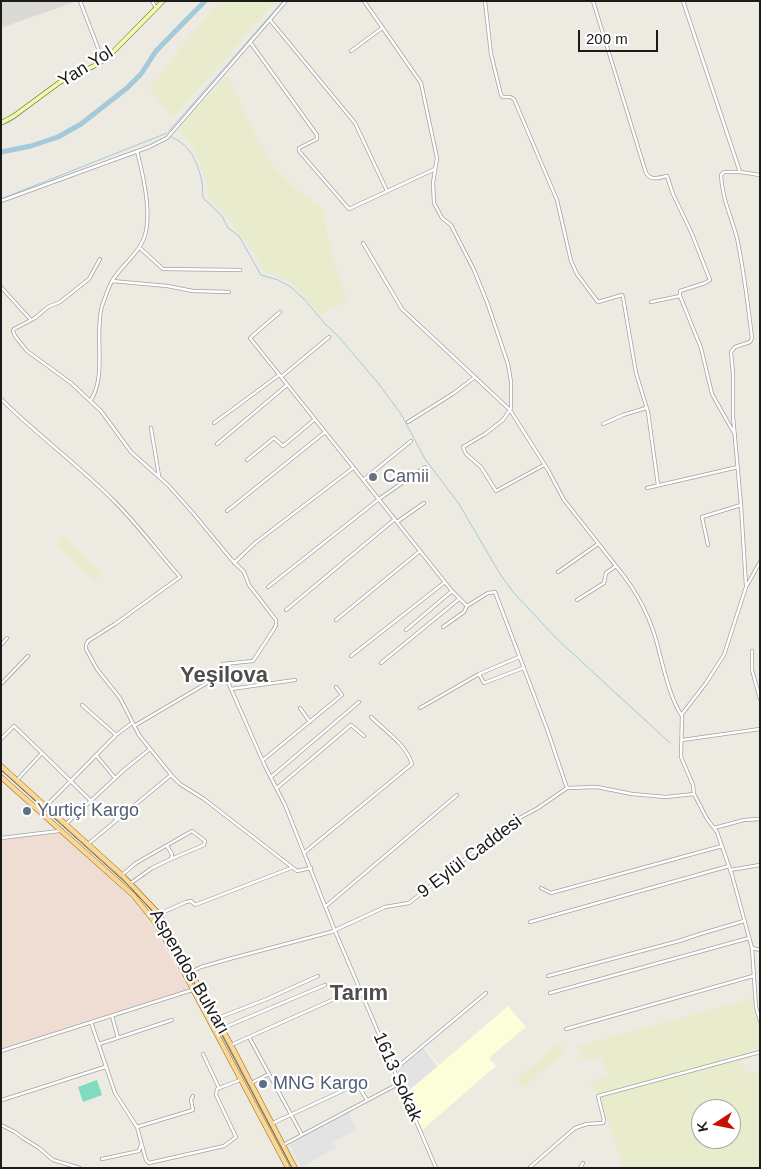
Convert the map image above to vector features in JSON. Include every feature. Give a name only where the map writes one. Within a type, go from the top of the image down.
[{"type":"main road","name":"Aspendos Bulvarı","points":[[1,766],[122,875],[159,914],[231,1045],[295,1168]]},
{"type":"main road","name":"Aspendos Bulvarı","points":[[1,776],[120,883],[143,907],[164,936],[288,1168]]},
{"type":"street","points":[[80,1],[103,61]]},
{"type":"street","points":[[152,1],[156,8]]},
{"type":"street","name":"Yan Yol","points":[[1,123],[14,116],[60,82],[103,61],[116,50],[162,1]]},
{"type":"street","points":[[1,201],[161,142],[286,1]]},
{"type":"street","points":[[364,1],[421,82],[437,158],[433,189],[434,203],[442,218],[451,225],[474,270],[488,302],[508,364],[512,398],[510,410],[497,425],[463,447],[464,451],[481,467],[496,491],[544,465]]},
{"type":"street","points":[[485,1],[491,54],[502,95],[503,97],[510,96],[514,99],[540,156],[557,200],[571,261],[576,274],[598,302],[623,297],[636,373],[646,408],[658,485]]},
{"type":"street","points":[[593,1],[646,173],[648,177],[653,179],[667,176],[670,188],[692,234],[710,280],[680,292],[680,296],[701,348],[712,394],[735,435]]},
{"type":"street","points":[[682,1],[740,172]]},
{"type":"street","points":[[269,20],[355,123],[387,191]]},
{"type":"street","points":[[351,50],[382,28]]},
{"type":"street","points":[[250,42],[317,135],[316,139],[299,148],[300,150],[349,209],[435,168]]},
{"type":"street","points":[[91,400],[94,395],[98,371],[100,315],[112,281],[140,248],[146,233],[148,211],[137,151]]},
{"type":"street","points":[[746,587],[733,416],[731,352],[733,348],[750,342],[752,338],[736,237],[724,203],[721,175],[727,172],[740,172],[760,175]]},
{"type":"street","points":[[363,243],[402,309],[510,410],[564,500],[627,579],[646,612],[668,682],[682,716]]},
{"type":"street","points":[[140,248],[163,269],[240,270]]},
{"type":"street","points":[[46,806],[116,735],[224,673],[223,664],[253,661],[274,629],[276,622],[249,585],[246,576],[160,478],[131,452],[101,411],[66,379],[32,355],[13,332],[14,329],[31,320],[48,307],[60,302],[89,279],[100,259]]},
{"type":"street","points":[[112,281],[167,286],[193,291],[229,292]]},
{"type":"street","points":[[1,288],[31,320]]},
{"type":"street","points":[[651,302],[680,296]]},
{"type":"street","points":[[280,312],[250,338],[459,600],[467,606]]},
{"type":"street","points":[[214,423],[280,376],[329,337]]},
{"type":"street","points":[[408,422],[475,377]]},
{"type":"street","points":[[217,444],[287,385]]},
{"type":"street","points":[[1,399],[18,416],[69,458],[115,502],[137,525],[180,577],[116,624],[88,641],[86,645],[86,649],[98,669],[120,698],[133,725],[150,749],[180,784],[204,799],[272,851],[291,868],[297,871],[310,868]]},
{"type":"street","points":[[603,424],[646,408]]},
{"type":"street","points":[[247,460],[274,438],[283,446],[315,419]]},
{"type":"street","points":[[152,428],[160,478]]},
{"type":"street","points":[[227,511],[325,432]]},
{"type":"street","points":[[363,480],[411,441]]},
{"type":"street","points":[[268,587],[379,499],[425,467]]},
{"type":"street","points":[[647,488],[738,467]]},
{"type":"street","points":[[234,563],[238,557],[255,543],[353,468]]},
{"type":"street","points":[[286,610],[396,520],[424,502]]},
{"type":"street","points":[[708,545],[702,517],[741,505]]},
{"type":"street","points":[[558,572],[598,544]]},
{"type":"street","points":[[336,620],[420,551]]},
{"type":"street","points":[[760,562],[746,587],[724,655],[682,716],[681,740],[681,757],[693,786],[694,794],[717,832],[752,948],[756,1007],[760,1021]]},
{"type":"street","points":[[577,600],[604,583],[606,574],[616,566]]},
{"type":"street","points":[[351,656],[445,582]]},
{"type":"street","points":[[406,630],[452,591]]},
{"type":"street","points":[[443,628],[464,612],[467,606],[488,593],[495,592],[567,788],[597,787],[632,794],[666,797],[694,794]]},
{"type":"street","points":[[381,663],[459,600]]},
{"type":"street","points":[[1,644],[7,638]]},
{"type":"street","points":[[752,651],[752,670],[760,699]]},
{"type":"street","points":[[1,684],[28,656]]},
{"type":"street","points":[[420,708],[479,674],[519,657]]},
{"type":"street","points":[[479,674],[484,683],[523,668]]},
{"type":"street","name":"1613 Sokak","points":[[224,673],[277,788],[335,931],[436,1168]]},
{"type":"street","points":[[231,689],[295,680]]},
{"type":"street","points":[[263,760],[342,695],[336,687]]},
{"type":"street","points":[[271,777],[359,702]]},
{"type":"street","points":[[82,705],[116,735]]},
{"type":"street","points":[[300,708],[310,722]]},
{"type":"street","points":[[304,852],[412,764],[394,737],[371,717]]},
{"type":"street","points":[[277,788],[351,725],[364,736]]},
{"type":"street","points":[[1,739],[14,726],[91,801]]},
{"type":"street","points":[[681,740],[760,729]]},
{"type":"street","points":[[66,824],[115,778],[150,749]]},
{"type":"street","points":[[17,780],[42,753]]},
{"type":"street","points":[[96,755],[115,778]]},
{"type":"street","points":[[88,844],[171,775]]},
{"type":"street","name":"9 Eylül Caddesi","points":[[191,972],[229,959],[335,931],[385,907],[409,903],[507,826],[567,788]]},
{"type":"street","points":[[326,906],[457,794]]},
{"type":"street","points":[[105,808],[117,820]]},
{"type":"street","points":[[714,828],[744,820],[760,819]]},
{"type":"street","points":[[1,838],[61,831]]},
{"type":"street","points":[[122,875],[136,863],[192,831],[205,841],[204,845],[152,868],[131,884]]},
{"type":"street","points":[[167,846],[172,854],[172,859]]},
{"type":"street","points":[[540,888],[550,893],[722,846]]},
{"type":"street","points":[[530,922],[729,868],[760,866]]},
{"type":"street","points":[[159,914],[186,902],[191,901],[195,905],[291,868]]},
{"type":"street","points":[[548,976],[679,942],[744,921]]},
{"type":"street","points":[[550,993],[749,938]]},
{"type":"street","points":[[752,948],[760,950]]},
{"type":"street","points":[[216,1019],[318,976]]},
{"type":"street","points":[[566,1029],[754,976]]},
{"type":"street","points":[[221,1029],[325,985]]},
{"type":"street","points":[[231,1045],[359,988]]},
{"type":"street","points":[[1,1051],[192,990]]},
{"type":"street","points":[[394,1070],[486,993]]},
{"type":"street","points":[[112,1016],[118,1038]]},
{"type":"street","points":[[99,1044],[172,1020]]},
{"type":"street","points":[[91,1022],[116,1093],[137,1127],[146,1160],[149,1163],[224,1146],[236,1137],[216,1095],[217,1089],[240,1080]]},
{"type":"street","points":[[249,1037],[302,1135]]},
{"type":"street","points":[[528,1168],[575,1128],[603,1122],[598,1096],[760,1052]]},
{"type":"street","points":[[203,1054],[220,1088]]},
{"type":"street","points":[[2,1100],[106,1067]]},
{"type":"street","points":[[251,1083],[269,1074]]},
{"type":"street","points":[[283,1145],[400,1083]]},
{"type":"street","points":[[271,1123],[357,1084],[367,1100]]},
{"type":"street","points":[[137,1127],[193,1110],[191,1100],[193,1096]]},
{"type":"street","points":[[1,1125],[39,1148],[53,1160],[80,1168]]},
{"type":"street","points":[[102,1160],[138,1150],[142,1144]]},
{"type":"street","points":[[580,1168],[583,1163]]},
{"type":"shaded area","points":[[1,1],[77,1],[1,28]]},
{"type":"shaded area","points":[[220,1],[276,1],[172,117],[149,89]]},
{"type":"shaded area","points":[[227,75],[255,134],[275,169],[295,189],[323,209],[330,248],[348,299],[322,314],[294,285],[280,276],[267,274],[262,268],[252,248],[208,195],[207,182],[192,144],[178,130]]},
{"type":"shaded area","points":[[63,535],[102,573],[95,581],[56,544]]},
{"type":"shaded area","points":[[60,832],[124,891],[142,912],[155,930],[189,990],[1,1050],[1,840]]},
{"type":"shaded area","points":[[751,999],[760,1025],[760,1051],[740,1057],[748,1075],[760,1071],[760,1168],[624,1168],[600,1097],[589,1082],[608,1076],[601,1058],[582,1060],[578,1046]]},
{"type":"shaded area","points":[[508,1006],[526,1027],[489,1058],[496,1066],[422,1130],[396,1070],[423,1046],[439,1065]]},
{"type":"shaded area","points":[[558,1044],[565,1052],[522,1088],[517,1079]]},
{"type":"shaded area","points":[[423,1047],[438,1066],[407,1092],[397,1070]]},
{"type":"shaded area","points":[[348,1112],[357,1130],[333,1142],[336,1148],[301,1167],[289,1144]]},
{"type":"green space","points":[[97,1080],[102,1095],[83,1102],[78,1087]]},
{"type":"waterway","points":[[59,85],[108,60],[166,1]]},
{"type":"waterway","points":[[1,152],[31,146],[58,137],[81,124],[127,88],[141,74],[156,51],[205,1]]},
{"type":"waterway","points":[[169,131],[283,1]]},
{"type":"waterway","points":[[1,125],[10,122],[48,93]]},
{"type":"waterway","points":[[1,199],[167,133]]},
{"type":"waterway","points":[[171,137],[183,144],[192,155],[200,175],[203,198],[222,216],[228,228],[239,236],[261,275],[278,280],[291,287],[338,336],[378,383],[401,414],[425,459],[459,504],[500,574],[514,593],[557,639],[670,743]]},
{"type":"tram line","points":[[1,770],[128,885],[153,912],[178,952],[292,1168]]},
{"type":"place","name":"Camii","points":[[373,477]]},
{"type":"place","name":"Yurtiçi Kargo","points":[[27,811]]},
{"type":"place","name":"MNG Kargo","points":[[263,1084]]},
{"type":"district","name":"Yeşilova","points":[[224,676]]},
{"type":"district","name":"Tarım","points":[[359,994]]}]
